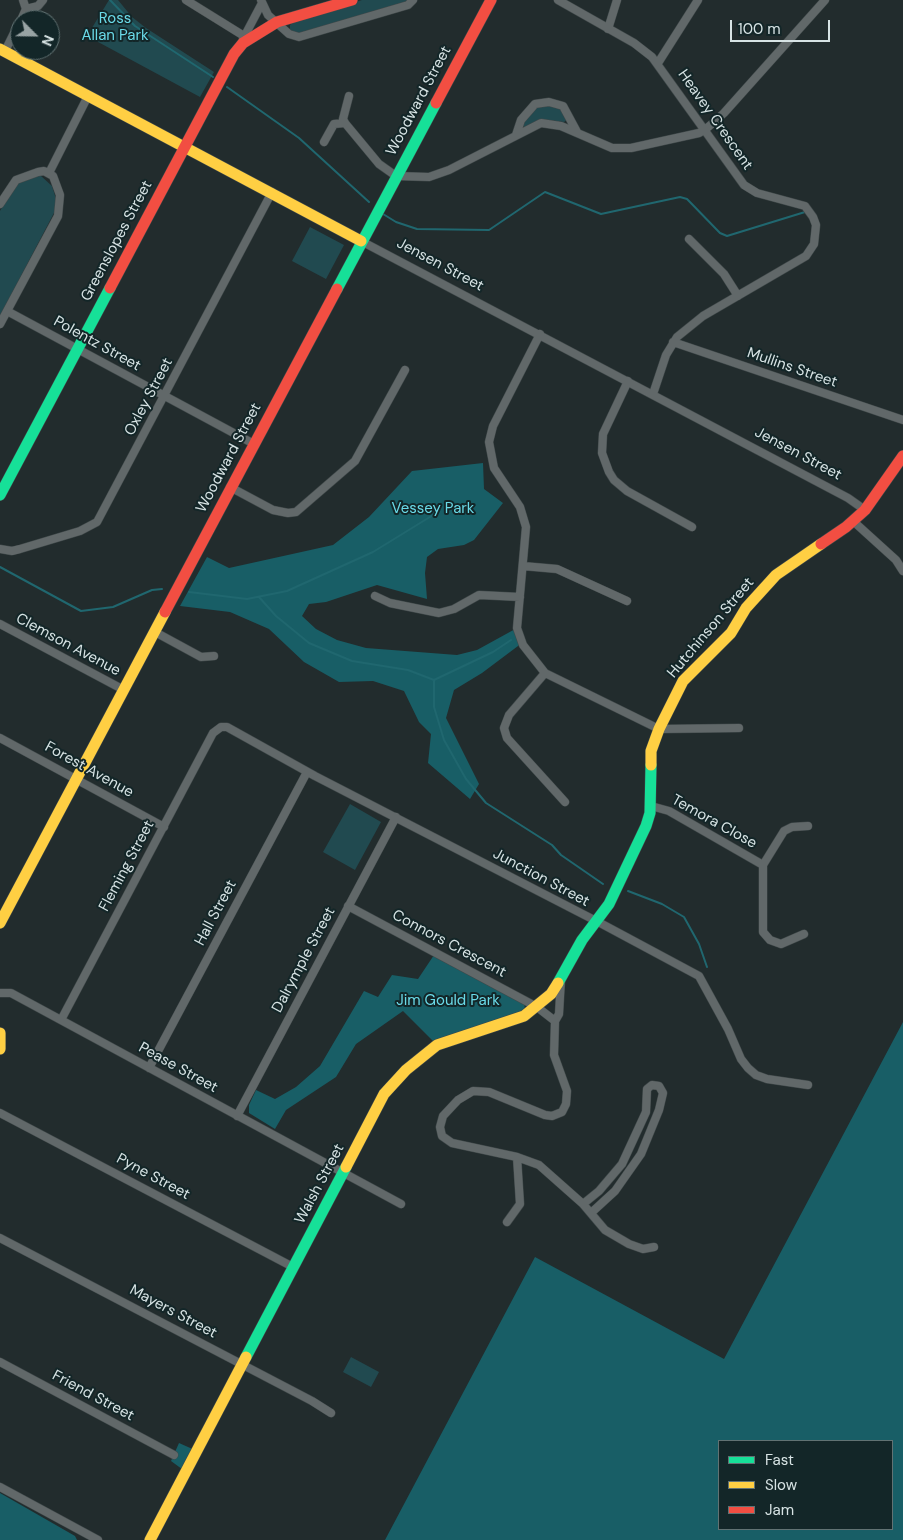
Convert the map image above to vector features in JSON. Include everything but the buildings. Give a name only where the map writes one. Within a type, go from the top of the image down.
[{"type":"street","points":[[23,0],[26,9],[38,6],[43,0]]},
{"type":"street","points":[[186,0],[246,38],[262,2]]},
{"type":"street","name":"Greenslopes Street","points":[[0,495],[232,58],[246,38],[277,22],[352,0]]},
{"type":"street","points":[[262,2],[268,15],[289,34],[304,37],[408,5],[412,0]]},
{"type":"street","name":"Heavey Crescent","points":[[558,0],[634,43],[658,63],[744,185],[757,193],[805,206],[816,225],[814,244],[806,256],[703,316],[673,342],[661,367],[653,394]]},
{"type":"street","points":[[608,29],[617,0]]},
{"type":"street","points":[[658,63],[698,0]]},
{"type":"street","points":[[349,96],[343,119],[345,123],[379,164],[396,176],[436,175],[541,123],[576,132],[618,150],[698,134],[724,113],[825,0]]},
{"type":"street","name":"Woodward Street","points":[[0,923],[487,3]]},
{"type":"street","points":[[2,50],[10,37]]},
{"type":"street","name":"Jensen Street","points":[[2,50],[848,498],[864,510]]},
{"type":"street","points":[[49,173],[88,96]]},
{"type":"street","points":[[516,134],[521,120],[535,104],[549,102],[563,106],[576,132]]},
{"type":"street","points":[[324,142],[334,124],[345,123]]},
{"type":"street","points":[[0,204],[16,180],[38,172],[49,173]]},
{"type":"street","points":[[0,324],[60,209],[59,188],[49,173]]},
{"type":"street","name":"Oxley Street","points":[[0,549],[12,551],[20,549],[80,532],[97,522],[165,397],[272,192]]},
{"type":"street","points":[[689,239],[724,274],[738,296]]},
{"type":"street","name":"Polentz Street","points":[[7,311],[254,444]]},
{"type":"street","points":[[540,334],[493,426],[490,442],[494,468],[524,516],[526,538],[517,628],[523,645],[545,673],[659,728],[739,728]]},
{"type":"street","name":"Mullins Street","points":[[673,342],[903,420]]},
{"type":"street","points":[[230,487],[273,510],[288,513],[296,512],[355,461],[405,370]]},
{"type":"street","points":[[628,381],[603,434],[602,453],[609,472],[614,480],[627,491],[692,527]]},
{"type":"street","name":"Hutchinson Street","points":[[596,921],[609,904],[649,819],[651,806],[651,751],[659,728],[683,681],[731,633],[746,608],[776,574],[853,521],[864,510],[903,456]]},
{"type":"street","points":[[853,521],[896,560],[903,571]]},
{"type":"street","points":[[523,566],[557,569],[627,601]]},
{"type":"street","points":[[375,596],[390,603],[439,613],[454,609],[479,595],[520,597]]},
{"type":"street","name":"Clemson Avenue","points":[[0,624],[124,690]]},
{"type":"street","points":[[154,632],[201,657],[214,656]]},
{"type":"street","points":[[545,673],[509,715],[504,728],[507,738],[565,802]]},
{"type":"street","name":"Junction Street","points":[[220,727],[232,729],[306,772],[396,817],[699,976],[728,1029],[741,1059],[756,1075],[789,1084],[808,1085]]},
{"type":"street","name":"Fleming Street","points":[[60,1020],[213,733],[220,727]]},
{"type":"street","name":"Forest Avenue","points":[[0,738],[77,778],[164,827]]},
{"type":"street","name":"Hall Street","points":[[149,1068],[306,772]]},
{"type":"street","name":"Temora Close","points":[[651,806],[669,811],[764,865]]},
{"type":"street","name":"Dalrymple Street","points":[[237,1116],[396,817]]},
{"type":"street","name":"Temora Close","points":[[804,934],[781,944],[770,940],[763,932],[764,865],[784,831],[797,826],[808,826]]},
{"type":"street","name":"Connors Crescent","points":[[348,906],[537,1007],[555,1021]]},
{"type":"street","name":"Walsh Street","points":[[150,1540],[384,1094],[406,1070],[437,1046],[524,1016],[537,1007],[551,994],[561,980],[582,940],[596,921]]},
{"type":"street","points":[[561,980],[558,1014],[555,1021],[554,1055],[567,1092],[566,1104],[562,1112],[552,1116],[545,1115],[489,1092],[478,1090],[468,1093],[446,1112],[441,1121],[440,1132],[452,1143],[517,1157],[545,1168],[583,1204],[605,1230],[628,1244],[643,1249],[654,1247]]},
{"type":"street","name":"Pease Street","points":[[0,993],[11,993],[401,1204]]},
{"type":"street","points":[[0,1033],[0,1049]]},
{"type":"street","points":[[583,1204],[599,1191],[622,1164],[646,1112],[647,1089],[651,1085],[659,1086],[663,1093],[659,1110],[641,1154],[615,1191],[591,1213]]},
{"type":"street","name":"Pyne Street","points":[[0,1113],[293,1267]]},
{"type":"street","points":[[507,1222],[520,1204],[517,1157]]},
{"type":"street","name":"Mayers Street","points":[[0,1238],[312,1401],[331,1414]]},
{"type":"street","name":"Friend Street","points":[[0,1362],[174,1455]]},
{"type":"street","points":[[0,1487],[94,1539]]},
{"type":"green space","name":"Ross Allan Park","points":[[109,0],[118,0],[132,17],[146,28],[214,72],[200,97],[87,36]]},
{"type":"green space","points":[[362,0],[409,0],[405,3],[306,33],[295,34],[290,30],[290,25],[295,21]]},
{"type":"green space","points":[[543,104],[562,107],[568,119],[564,122],[548,120],[524,128],[523,123],[537,106]]},
{"type":"green space","points":[[33,176],[41,176],[52,186],[57,202],[56,209],[0,316],[0,211],[18,181]]},
{"type":"green space","points":[[310,227],[344,245],[326,279],[292,261]]},
{"type":"green space","name":"Vessey Park","points":[[483,463],[484,489],[503,503],[474,540],[464,545],[438,549],[427,557],[425,573],[427,599],[377,585],[326,602],[309,604],[302,616],[316,629],[337,640],[366,648],[457,655],[477,650],[517,628],[522,643],[482,673],[454,690],[446,718],[479,784],[470,799],[428,763],[431,734],[419,722],[404,691],[373,681],[339,682],[304,662],[269,629],[230,612],[180,606],[207,557],[229,568],[333,545],[369,517],[412,471]]},
{"type":"green space","points":[[350,804],[381,822],[355,870],[323,852]]},
{"type":"green space","name":"Jim Gould Park","points":[[436,952],[525,1001],[524,1016],[437,1045],[403,1011],[356,1044],[336,1077],[286,1110],[275,1129],[249,1113],[249,1105],[256,1090],[275,1099],[296,1087],[320,1066],[364,991],[378,997],[392,975],[418,979]]},
{"type":"green space","points":[[903,1022],[903,1540],[385,1540],[535,1257],[724,1359]]},
{"type":"green space","points":[[351,1357],[379,1372],[371,1387],[343,1372]]},
{"type":"green space","points":[[179,1443],[197,1451],[186,1472],[171,1461]]},
{"type":"green space","points":[[0,1493],[75,1536],[77,1540],[0,1540]]},
{"type":"waterway","points":[[110,0],[135,26],[213,77]]},
{"type":"waterway","points":[[227,87],[299,138],[369,202]]},
{"type":"waterway","points":[[383,214],[396,222],[417,229],[489,230],[545,192],[601,214],[680,197],[687,199],[720,233],[727,236],[805,212]]},
{"type":"waterway","points":[[189,592],[247,599],[287,591],[373,552],[438,512]]},
{"type":"waterway","points":[[0,567],[81,611],[113,607],[152,590],[162,589]]},
{"type":"waterway","points":[[259,597],[276,616],[309,643],[352,661],[408,670],[434,680],[493,652],[511,640]]},
{"type":"waterway","points":[[434,680],[434,707],[444,740],[466,779],[486,803],[552,845],[561,855],[603,884]]},
{"type":"waterway","points":[[628,891],[662,904],[684,917],[699,944],[707,967]]},
{"type":"traffic: fast","points":[[337,289],[436,103]]},
{"type":"traffic: fast","points":[[0,495],[110,288]]},
{"type":"traffic: fast","points":[[558,983],[582,940],[609,904],[646,826],[650,813],[651,765]]},
{"type":"traffic: fast","points":[[246,1357],[346,1167]]},
{"type":"traffic: slow","points":[[0,49],[361,241]]},
{"type":"traffic: slow","points":[[651,765],[651,751],[659,729],[683,681],[731,633],[746,608],[776,575],[821,544]]},
{"type":"traffic: slow","points":[[0,923],[165,612]]},
{"type":"traffic: slow","points":[[346,1167],[384,1094],[406,1070],[437,1045],[524,1016],[551,994],[558,983]]},
{"type":"traffic: slow","points":[[0,1033],[0,1049]]},
{"type":"traffic: slow","points":[[150,1540],[246,1357]]},
{"type":"traffic: jam","points":[[110,288],[234,54],[243,43],[277,22],[352,0]]},
{"type":"traffic: jam","points":[[436,103],[491,0]]},
{"type":"traffic: jam","points":[[165,612],[337,289]]},
{"type":"traffic: jam","points":[[821,544],[846,527],[865,510],[903,456]]}]
